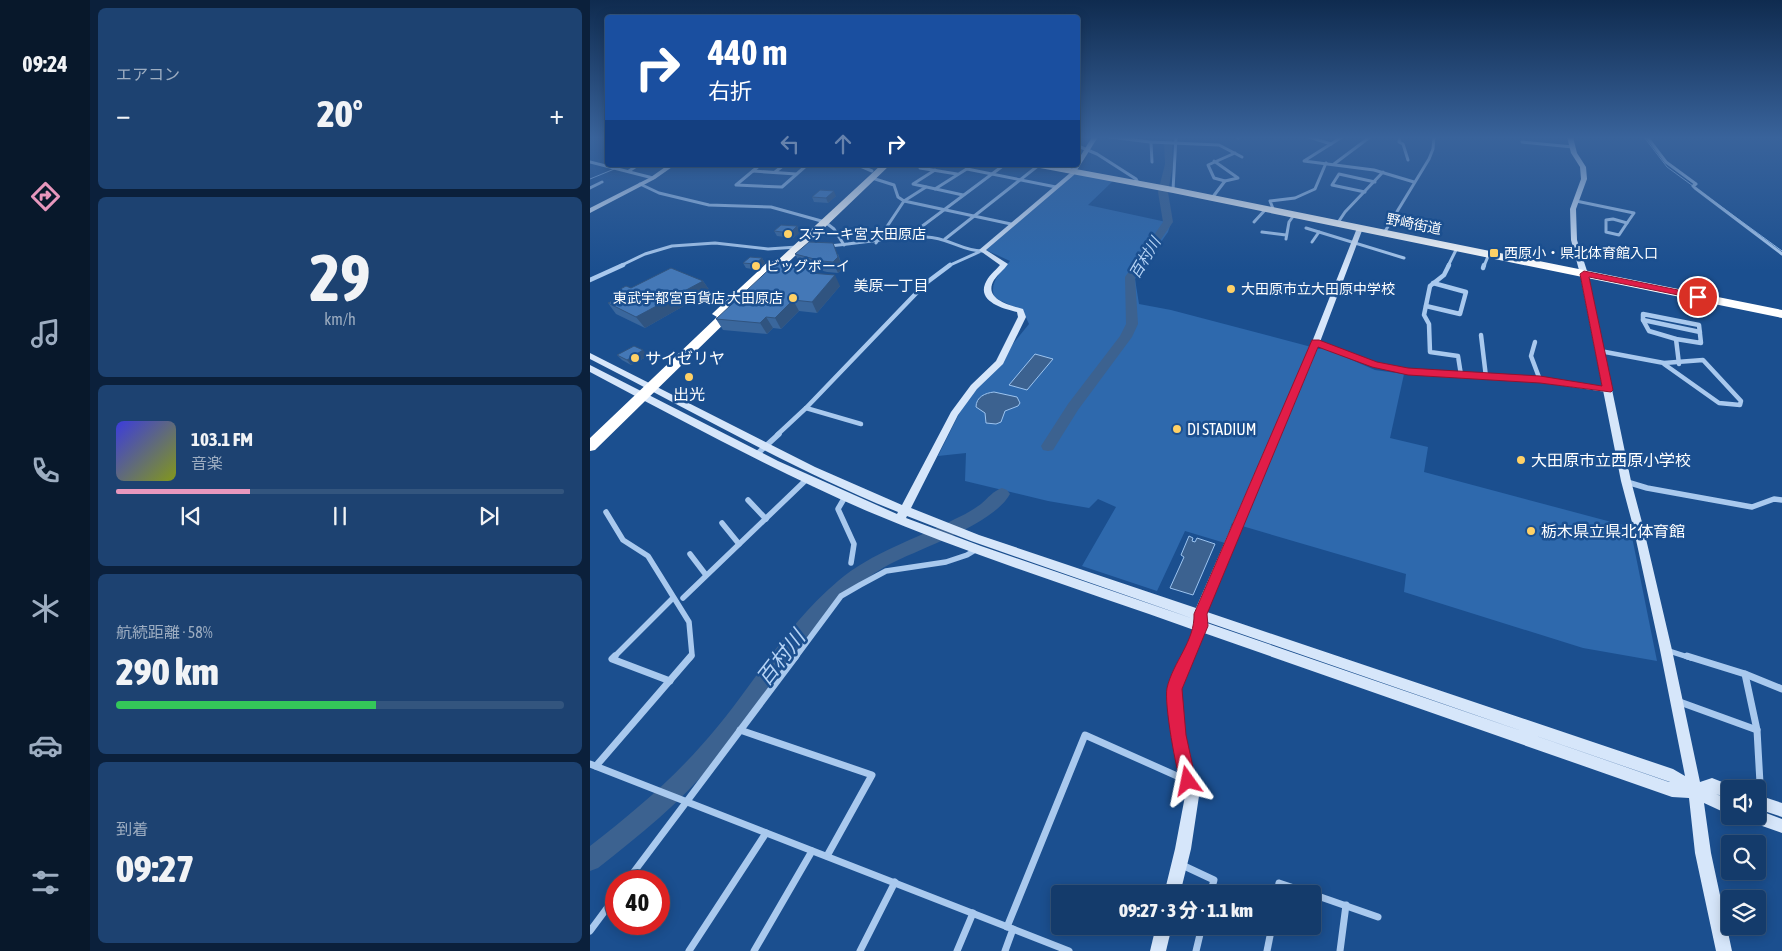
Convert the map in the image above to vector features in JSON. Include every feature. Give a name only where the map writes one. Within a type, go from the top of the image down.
[{"type":"highway","points":[[590,435],[644,389],[798,247],[863,181]]},
{"type":"highway","name":"野崎街道","points":[[1128,181],[1782,314]]},
{"type":"highway","points":[[590,446],[644,389]]},
{"type":"street","points":[[590,212],[646,181]]},
{"type":"street","points":[[740,181],[736,185],[782,187],[788,181]]},
{"type":"street","points":[[889,181],[894,185],[898,197],[904,201],[1011,224]]},
{"type":"street","points":[[917,181],[913,184],[963,195]]},
{"type":"street","points":[[935,189],[946,181]]},
{"type":"street","points":[[904,239],[982,181]]},
{"type":"street","points":[[945,239],[1018,181]]},
{"type":"street","points":[[1027,181],[1056,187]]},
{"type":"street","points":[[755,455],[806,408],[939,272],[953,262],[982,251],[1062,181]]},
{"type":"street","points":[[1171,190],[1172,181]]},
{"type":"street","points":[[1212,198],[1225,181]]},
{"type":"street","points":[[1254,222],[1270,210],[1270,201],[1295,198],[1315,189],[1318,181]]},
{"type":"street","points":[[1334,181],[1332,185],[1365,192]]},
{"type":"street","points":[[1583,181],[1574,209],[1574,240],[1584,274],[1626,481],[1666,650],[1695,791],[1703,853],[1724,951]]},
{"type":"street","points":[[1692,181],[1696,184],[1693,186],[1695,188],[1782,254]]},
{"type":"street","points":[[590,188],[602,182]]},
{"type":"street","points":[[1337,224],[1345,212],[1374,182]]},
{"type":"street","points":[[1384,233],[1414,182]]},
{"type":"street","points":[[640,184],[659,193],[710,205],[771,207],[821,222],[834,229],[844,245]]},
{"type":"street","points":[[876,243],[904,201],[926,187]]},
{"type":"street","points":[[1576,201],[1634,213],[1628,222],[1619,235],[1606,232],[1606,220],[1613,219],[1628,222]]},
{"type":"street","points":[[1262,232],[1286,237],[1289,222],[1294,215]]},
{"type":"street","points":[[1306,228],[1404,258]]},
{"type":"street","points":[[1174,885],[1192,796],[1178,735],[1174,689],[1316,342],[1360,228]]},
{"type":"street","points":[[1312,242],[1319,232]]},
{"type":"street","points":[[822,246],[876,243],[926,237],[945,239],[956,245],[975,251],[982,251],[1004,264],[990,281],[989,294],[991,298],[998,304],[1020,311],[1022,317],[1000,362],[974,387],[954,414],[899,520]]},
{"type":"street","points":[[590,280],[645,254],[672,246],[715,242],[768,249],[798,247]]},
{"type":"street","points":[[1457,248],[1444,275],[1430,286],[1424,315],[1429,324],[1430,352],[1458,356],[1461,375]]},
{"type":"street","points":[[1483,268],[1489,254]]},
{"type":"street","points":[[1426,306],[1460,314],[1466,292],[1433,283]]},
{"type":"street","points":[[1643,314],[1697,324],[1700,332],[1702,343],[1652,333],[1648,331],[1643,320],[1643,314]]},
{"type":"street","points":[[1643,320],[1700,332]]},
{"type":"street","points":[[1481,335],[1486,377]]},
{"type":"street","points":[[1676,338],[1679,364]]},
{"type":"street","points":[[1316,342],[1375,365],[1408,372],[1540,380],[1608,390]]},
{"type":"street","points":[[1535,342],[1530,350],[1540,380]]},
{"type":"street","points":[[1600,351],[1664,364],[1705,361],[1741,401],[1740,405],[1719,403],[1664,364]]},
{"type":"street","points":[[590,356],[755,455],[899,520],[931,532],[954,535],[1201,620],[1672,790],[1695,791],[1712,785],[1721,788]]},
{"type":"street","points":[[590,368],[644,389],[845,485],[942,525],[977,549],[1201,620]]},
{"type":"street","points":[[806,408],[861,424]]},
{"type":"street","points":[[683,598],[807,479]]},
{"type":"street","points":[[1626,481],[1647,488],[1726,504],[1752,506],[1774,499],[1782,500]]},
{"type":"street","points":[[845,497],[838,509],[854,544],[851,563]]},
{"type":"street","points":[[748,500],[766,518]]},
{"type":"street","points":[[606,512],[623,540],[648,556],[689,622],[692,655],[593,765],[1066,950]]},
{"type":"street","points":[[722,523],[740,544]]},
{"type":"street","points":[[635,870],[841,596],[891,569],[945,562],[966,557],[977,549]]},
{"type":"street","points":[[690,554],[706,575]]},
{"type":"street","points":[[670,680],[612,659],[673,598]]},
{"type":"street","points":[[1666,650],[1746,674],[1782,689]]},
{"type":"street","points":[[1746,674],[1757,730],[1758,780]]},
{"type":"street","points":[[1676,700],[1757,730]]},
{"type":"street","points":[[740,730],[872,775],[827,856]]},
{"type":"street","points":[[1005,951],[1010,928],[1085,735],[1188,781]]},
{"type":"street","points":[[1695,791],[1721,804]]},
{"type":"street","points":[[1766,804],[1782,810]]},
{"type":"street","points":[[1766,820],[1782,826]]},
{"type":"street","points":[[689,951],[766,833]]},
{"type":"street","points":[[754,951],[812,851]]},
{"type":"street","points":[[1180,864],[1214,880],[1213,885]]},
{"type":"street","points":[[860,951],[895,882]]},
{"type":"street","points":[[1321,897],[1378,917]]},
{"type":"street","points":[[1340,951],[1346,906]]},
{"type":"street","points":[[590,931],[605,911]]},
{"type":"street","points":[[957,951],[973,913]]},
{"type":"street","points":[[1158,951],[1162,935]]},
{"type":"street","points":[[1196,951],[1200,935]]},
{"type":"street","points":[[1267,951],[1270,935]]},
{"type":"shaded area","points":[[1066,181],[1113,181],[1088,205],[1171,223],[1168,232],[1135,279],[1139,304],[1171,310],[1319,349],[1324,348],[1375,370],[1404,374],[1390,438],[1428,447],[1424,472],[1630,527],[1657,661],[1583,648],[1404,592],[1406,574],[1232,523],[1225,543],[1185,531],[1157,591],[1082,566],[1116,507],[1098,499],[1089,508],[1048,501],[965,481],[966,453],[938,456],[965,402],[1005,359],[1012,345],[1029,324],[1023,311],[995,298],[993,293],[994,283],[1010,261],[986,250]]},
{"type":"shaded area","points":[[1035,354],[1053,359],[1027,390],[1009,385]]},
{"type":"shaded area","points":[[994,392],[1017,397],[1020,403],[1018,406],[1005,411],[1001,422],[996,424],[986,423],[985,413],[976,407],[982,396]]},
{"type":"shaded area","points":[[1189,536],[1195,542],[1197,538],[1215,544],[1193,595],[1170,588],[1184,557],[1181,555]]},
{"type":"building","points":[[820,190],[834,191],[826,198],[812,197]]},
{"type":"building","points":[[781,225],[797,226],[790,233],[774,231]]},
{"type":"building","points":[[809,242],[833,243],[838,257],[833,262],[795,254]]},
{"type":"building","points":[[750,257],[762,258],[755,264],[743,263]]},
{"type":"building","points":[[777,262],[786,262],[782,266],[814,269],[810,273],[835,275],[812,302],[793,300],[775,318],[766,317],[760,323],[716,319]]},
{"type":"building","points":[[671,268],[703,281],[636,317],[608,303],[619,298],[611,294],[626,286],[631,288]]},
{"type":"building","points":[[634,346],[643,350],[627,360],[617,355]]},
{"type":"waterway","name":"百村川","points":[[1048,446],[1073,407],[1126,337],[1132,324],[1130,277],[1168,222],[1163,192],[1165,181]]},
{"type":"waterway","points":[[1687,181],[1782,251]]},
{"type":"waterway","name":"百村川","points":[[590,860],[648,815],[708,754],[772,671],[791,642],[844,586],[882,560],[962,523],[987,508],[1002,494]]},
{"type":"place","name":"ステーキ宮 大田原店","points":[[788,234]]},
{"type":"place","name":"西原小・県北体育館入口","points":[[1494,253]]},
{"type":"place","name":"ビッグボーイ","points":[[756,266]]},
{"type":"place","name":"大田原市立大田原中学校","points":[[1231,289]]},
{"type":"place","name":"東武宇都宮百貨店 大田原店","points":[[793,298]]},
{"type":"place","name":"サイゼリヤ","points":[[635,358]]},
{"type":"place","name":"出光","points":[[689,377]]},
{"type":"place","name":"DI STADIUM","points":[[1177,429]]},
{"type":"place","name":"大田原市立西原小学校","points":[[1521,460]]},
{"type":"place","name":"栃木県立県北体育館","points":[[1531,531]]},
{"type":"district","name":"美原一丁目","points":[[891,286]]},
{"type":"route","points":[[1188,781],[1178,735],[1174,689],[1201,626],[1200,614],[1316,342],[1375,365],[1408,372],[1540,380],[1608,390],[1584,274],[1698,297]]}]
